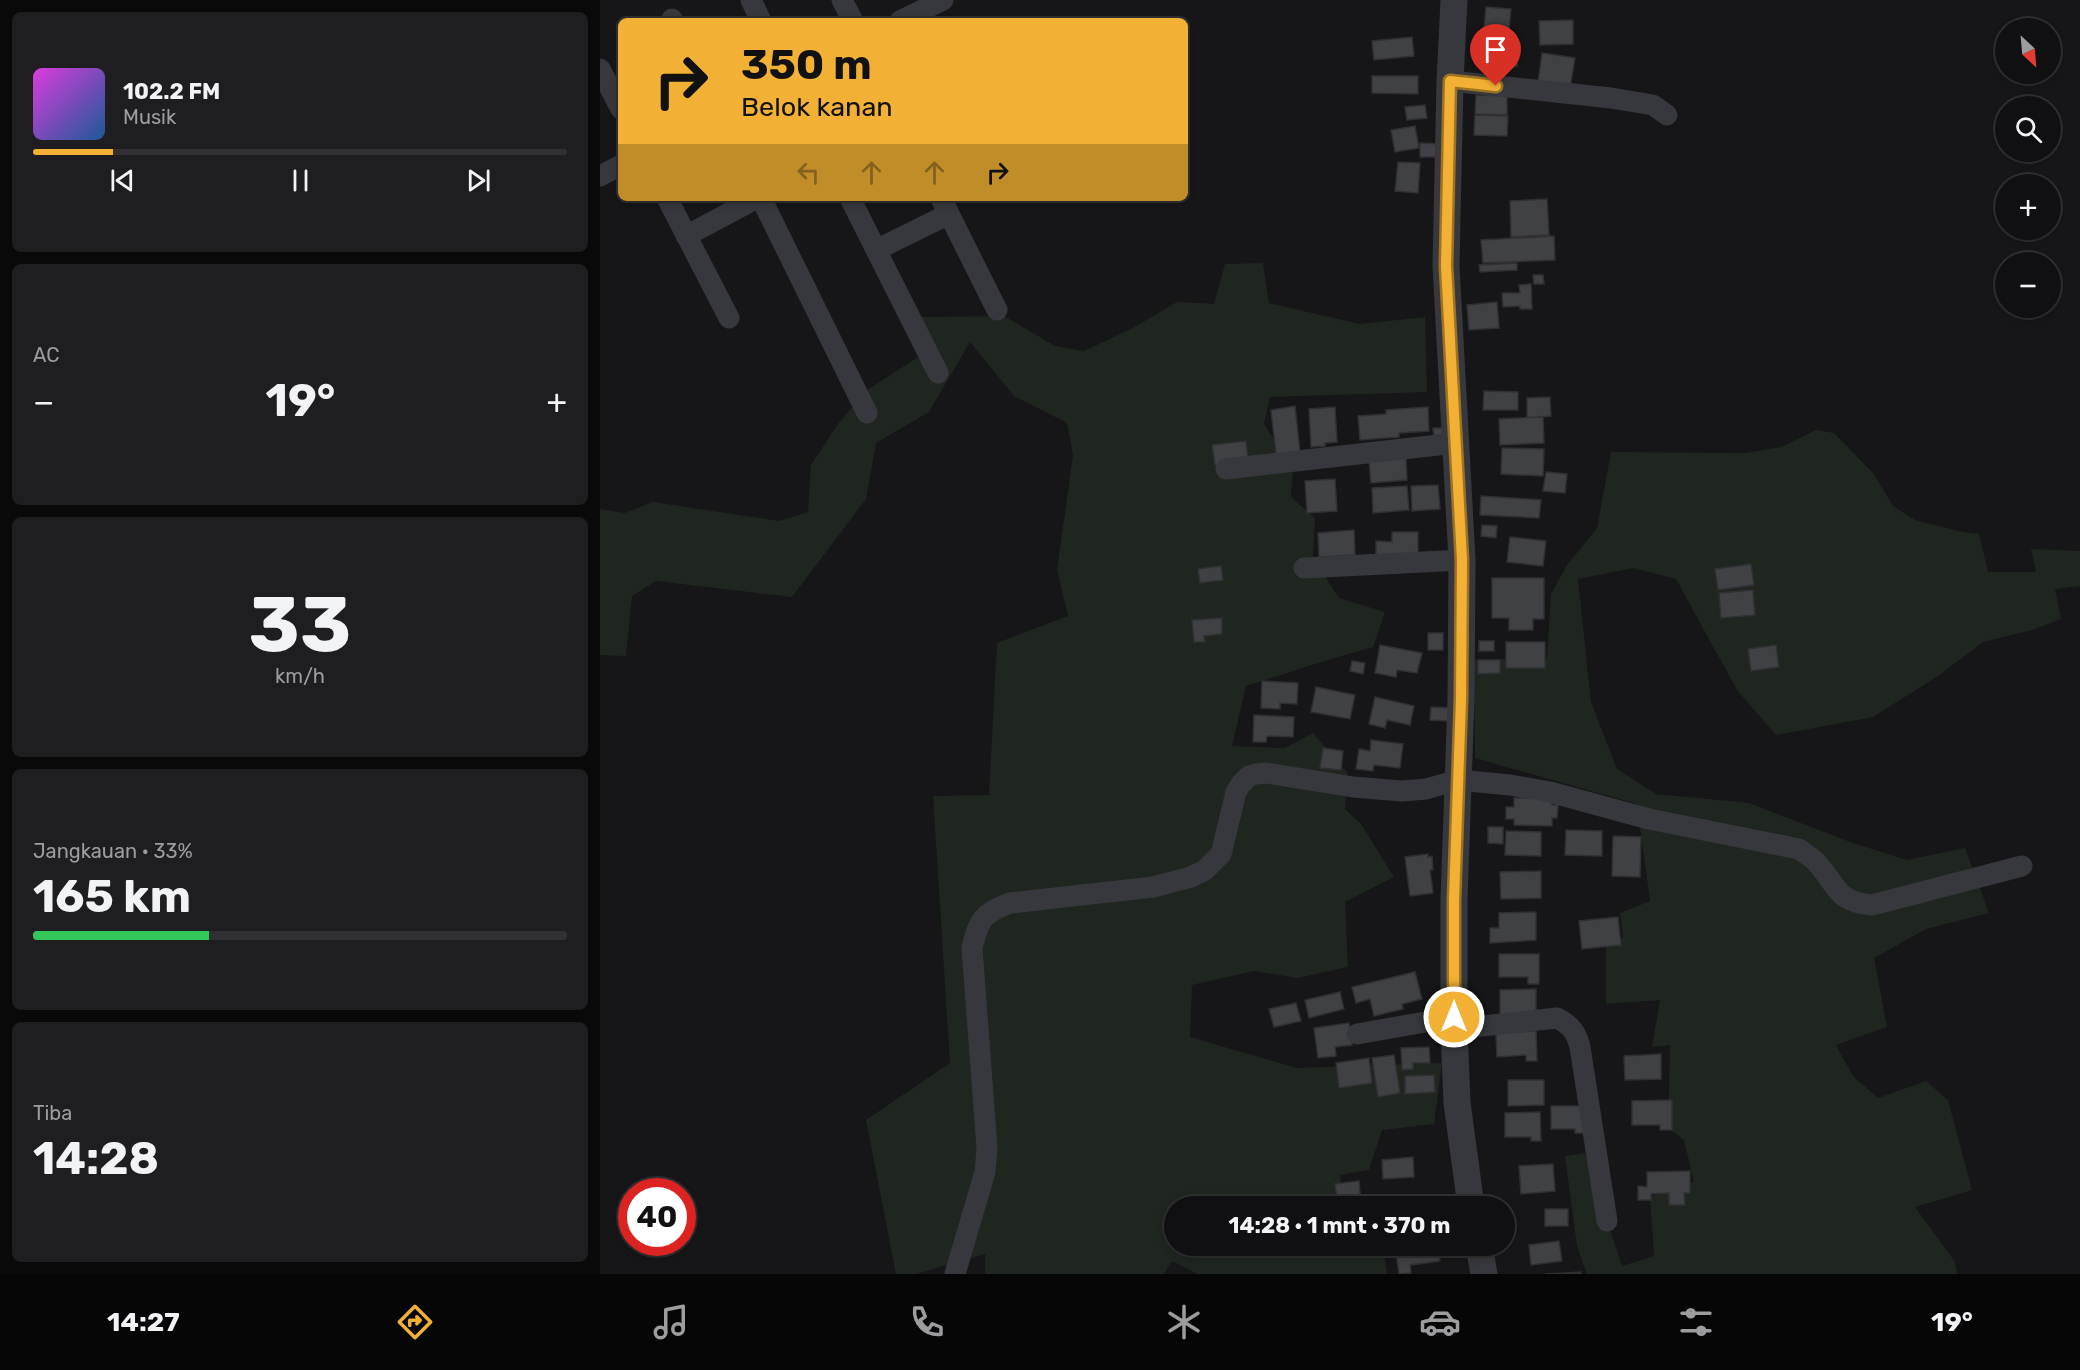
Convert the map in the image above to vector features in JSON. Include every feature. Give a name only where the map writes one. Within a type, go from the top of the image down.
[{"type":"street","points":[[751,0],[760,18]]},
{"type":"street","points":[[842,0],[851,18]]},
{"type":"street","points":[[1454,0],[1446,266],[1462,560],[1461,699],[1454,900],[1454,1023],[1456,1103],[1470,1196]]},
{"type":"street","points":[[907,18],[937,6]]},
{"type":"street","points":[[600,69],[618,103]]},
{"type":"street","points":[[1450,81],[1611,98],[1653,105],[1667,115]]},
{"type":"street","points":[[600,176],[618,167]]},
{"type":"street","points":[[668,201],[729,318]]},
{"type":"street","points":[[686,236],[753,201]]},
{"type":"street","points":[[761,201],[867,413]]},
{"type":"street","points":[[852,201],[938,374]]},
{"type":"street","points":[[876,250],[945,206],[997,310]]},
{"type":"street","points":[[1226,469],[1456,443]]},
{"type":"street","points":[[1304,568],[1462,560]]},
{"type":"street","points":[[955,1274],[985,1172],[986,1125],[972,948],[976,930],[983,918],[993,909],[1010,903],[1153,887],[1191,877],[1205,870],[1221,854],[1236,792],[1249,776],[1266,773],[1353,787],[1402,791],[1426,789],[1458,780],[1550,792],[1649,819],[1799,849],[1815,860],[1841,895],[1856,904],[1872,905],[2022,866]]},
{"type":"street","points":[[1357,1034],[1454,1023],[1557,1018],[1568,1024],[1576,1033],[1580,1047],[1607,1221]]},
{"type":"street","points":[[1481,1256],[1484,1274]]},
{"type":"shaded area","points":[[1263,263],[1269,303],[1360,324],[1425,317],[1427,392],[1270,397],[1264,424],[1293,469],[1291,497],[1315,518],[1313,558],[1339,598],[1385,612],[1373,647],[1246,686],[1232,746],[1285,748],[1313,733],[1348,773],[1345,809],[1361,824],[1394,877],[1345,902],[1348,967],[1297,978],[1254,971],[1192,985],[1190,1037],[1297,1068],[1442,1063],[1434,1124],[1382,1130],[1369,1170],[1340,1175],[1342,1196],[1164,1196],[1164,1256],[1383,1256],[1387,1274],[1198,1274],[1172,1261],[1164,1274],[985,1274],[985,1254],[916,1274],[896,1274],[866,1120],[950,1063],[933,796],[989,795],[997,643],[1068,616],[1057,570],[1073,455],[1067,423],[1014,396],[970,342],[929,412],[876,443],[866,499],[792,597],[656,581],[632,596],[626,656],[600,655],[600,509],[625,513],[653,502],[779,521],[808,512],[811,465],[838,424],[867,390],[934,347],[915,317],[1004,316],[1055,346],[1084,351],[1131,329],[1177,302],[1214,304],[1225,264]]},
{"type":"shaded area","points":[[1816,430],[1834,433],[1874,474],[1893,506],[1915,520],[1979,534],[1988,572],[2036,572],[2031,549],[2080,551],[2080,586],[2055,589],[2061,619],[2032,630],[1983,642],[1938,676],[1873,717],[1776,735],[1737,690],[1676,579],[1633,568],[1578,579],[1591,702],[1617,769],[1656,794],[1749,803],[1853,843],[1907,860],[1965,848],[1989,913],[1926,929],[1874,958],[1887,1027],[1836,1045],[1853,1076],[1878,1098],[1926,1081],[1948,1100],[1972,1190],[1915,1207],[1955,1262],[1957,1274],[1587,1274],[1577,1246],[1565,1156],[1585,1153],[1622,1266],[1654,1256],[1650,1197],[1694,1182],[1684,1140],[1668,1128],[1670,1045],[1652,1047],[1660,1000],[1606,1004],[1606,947],[1623,937],[1620,913],[1650,901],[1637,804],[1475,758],[1474,660],[1547,658],[1551,594],[1567,565],[1597,528],[1611,452],[1745,453],[1781,447]]},
{"type":"building","points":[[1486,7],[1511,9],[1509,31],[1484,28]]},
{"type":"building","points":[[1573,20],[1573,44],[1540,45],[1539,21]]},
{"type":"building","points":[[1412,37],[1414,56],[1374,60],[1372,41]]},
{"type":"building","points":[[1484,39],[1520,43],[1517,67],[1481,63]]},
{"type":"building","points":[[1542,53],[1575,58],[1570,88],[1538,83]]},
{"type":"building","points":[[1372,76],[1418,76],[1418,94],[1372,93]]},
{"type":"building","points":[[1476,95],[1507,96],[1507,115],[1475,114]]},
{"type":"building","points":[[1425,105],[1427,118],[1407,120],[1405,107]]},
{"type":"building","points":[[1475,115],[1508,116],[1507,136],[1474,135]]},
{"type":"building","points":[[1415,126],[1419,148],[1395,152],[1391,130]]},
{"type":"building","points":[[1420,143],[1440,144],[1440,157],[1420,157]]},
{"type":"building","points":[[1398,162],[1420,163],[1418,193],[1395,191]]},
{"type":"building","points":[[1547,199],[1549,235],[1511,237],[1510,201]]},
{"type":"building","points":[[1554,236],[1555,260],[1483,263],[1481,240]]},
{"type":"building","points":[[1517,263],[1517,270],[1480,272],[1479,265]]},
{"type":"building","points":[[1533,275],[1543,275],[1544,284],[1534,284]]},
{"type":"building","points":[[1531,284],[1532,309],[1520,309],[1520,306],[1503,307],[1502,293],[1520,293],[1519,285]]},
{"type":"building","points":[[1497,302],[1499,328],[1469,330],[1467,305]]},
{"type":"building","points":[[1484,391],[1518,392],[1518,410],[1483,410]]},
{"type":"building","points":[[1550,397],[1551,416],[1527,418],[1527,398]]},
{"type":"building","points":[[1295,406],[1300,452],[1276,454],[1271,410]]},
{"type":"building","points":[[1335,407],[1337,442],[1311,447],[1309,409]]},
{"type":"building","points":[[1428,407],[1429,431],[1399,433],[1399,437],[1360,440],[1358,416],[1386,414],[1386,410]]},
{"type":"building","points":[[1543,417],[1544,443],[1500,445],[1499,419]]},
{"type":"building","points":[[1433,428],[1443,428],[1444,437],[1434,437]]},
{"type":"building","points":[[1246,441],[1248,460],[1215,465],[1212,445]]},
{"type":"building","points":[[1502,448],[1544,449],[1543,476],[1501,474]]},
{"type":"building","points":[[1406,457],[1407,480],[1371,483],[1369,460]]},
{"type":"building","points":[[1546,472],[1567,474],[1565,493],[1543,491]]},
{"type":"building","points":[[1335,479],[1337,511],[1307,513],[1305,481]]},
{"type":"building","points":[[1438,485],[1440,509],[1412,511],[1411,486]]},
{"type":"building","points":[[1407,486],[1409,510],[1373,513],[1372,488]]},
{"type":"building","points":[[1481,496],[1541,500],[1539,518],[1480,515]]},
{"type":"building","points":[[1482,525],[1497,526],[1496,538],[1481,536]]},
{"type":"building","points":[[1354,530],[1355,555],[1319,557],[1318,533]]},
{"type":"building","points":[[1392,532],[1418,532],[1418,553],[1376,558],[1376,541],[1392,542]]},
{"type":"building","points":[[1510,537],[1546,541],[1543,566],[1507,562]]},
{"type":"building","points":[[1751,564],[1754,585],[1718,590],[1715,569]]},
{"type":"building","points":[[1221,566],[1223,580],[1200,583],[1198,569]]},
{"type":"building","points":[[1492,578],[1544,578],[1544,619],[1533,619],[1533,630],[1509,630],[1509,618],[1492,618]]},
{"type":"building","points":[[1753,590],[1755,615],[1721,618],[1719,593]]},
{"type":"building","points":[[1222,618],[1222,634],[1204,636],[1205,642],[1194,642],[1192,620]]},
{"type":"building","points":[[1428,633],[1443,633],[1443,650],[1428,650]]},
{"type":"building","points":[[1479,641],[1494,641],[1494,651],[1479,651]]},
{"type":"building","points":[[1506,642],[1545,642],[1545,668],[1506,668]]},
{"type":"building","points":[[1380,645],[1422,653],[1417,673],[1397,670],[1396,677],[1375,673]]},
{"type":"building","points":[[1776,645],[1779,667],[1751,671],[1748,649]]},
{"type":"building","points":[[1478,660],[1500,660],[1500,673],[1478,674]]},
{"type":"building","points":[[1352,661],[1365,663],[1363,674],[1350,671]]},
{"type":"building","points":[[1262,681],[1298,683],[1297,704],[1280,703],[1280,709],[1261,708]]},
{"type":"building","points":[[1316,687],[1355,695],[1350,719],[1311,712]]},
{"type":"building","points":[[1375,697],[1414,706],[1410,725],[1387,720],[1385,728],[1369,724]]},
{"type":"building","points":[[1431,707],[1451,708],[1451,721],[1430,720]]},
{"type":"building","points":[[1254,715],[1294,717],[1293,737],[1267,736],[1266,742],[1253,742]]},
{"type":"building","points":[[1371,740],[1403,744],[1400,768],[1374,765],[1373,771],[1356,769],[1359,749],[1370,751]]},
{"type":"building","points":[[1323,748],[1343,751],[1341,770],[1320,768]]},
{"type":"building","points":[[1514,798],[1552,798],[1552,805],[1558,805],[1557,818],[1552,818],[1552,826],[1514,825],[1514,819],[1506,819],[1506,807],[1514,807]]},
{"type":"building","points":[[1488,827],[1503,827],[1503,844],[1488,843]]},
{"type":"building","points":[[1566,830],[1602,831],[1602,856],[1565,855]]},
{"type":"building","points":[[1506,831],[1541,832],[1541,856],[1505,855]]},
{"type":"building","points":[[1613,836],[1641,837],[1640,877],[1612,876]]},
{"type":"building","points":[[1428,854],[1428,857],[1432,856],[1433,870],[1430,870],[1433,893],[1410,896],[1405,857]]},
{"type":"building","points":[[1541,871],[1541,898],[1501,899],[1500,872]]},
{"type":"building","points":[[1536,912],[1536,940],[1490,943],[1490,928],[1499,928],[1499,913]]},
{"type":"building","points":[[1618,917],[1621,945],[1582,949],[1579,921]]},
{"type":"building","points":[[1499,954],[1539,954],[1539,984],[1528,984],[1528,977],[1499,977]]},
{"type":"building","points":[[1415,972],[1422,999],[1402,1004],[1403,1009],[1374,1016],[1370,999],[1356,1003],[1352,987]]},
{"type":"building","points":[[1536,989],[1536,1015],[1500,1015],[1500,990]]},
{"type":"building","points":[[1340,992],[1344,1009],[1309,1018],[1305,1000]]},
{"type":"building","points":[[1296,1003],[1301,1021],[1274,1027],[1269,1009]]},
{"type":"building","points":[[1349,1023],[1352,1045],[1335,1047],[1336,1056],[1318,1058],[1314,1028]]},
{"type":"building","points":[[1536,1031],[1537,1061],[1526,1061],[1526,1055],[1497,1057],[1496,1033]]},
{"type":"building","points":[[1429,1047],[1430,1063],[1413,1063],[1413,1069],[1402,1070],[1401,1048]]},
{"type":"building","points":[[1661,1054],[1661,1079],[1625,1080],[1624,1056]]},
{"type":"building","points":[[1394,1055],[1400,1093],[1378,1097],[1372,1058]]},
{"type":"building","points":[[1369,1058],[1372,1083],[1339,1088],[1336,1063]]},
{"type":"building","points":[[1434,1075],[1435,1092],[1405,1094],[1405,1076]]},
{"type":"building","points":[[1508,1080],[1544,1080],[1544,1105],[1508,1106]]},
{"type":"building","points":[[1672,1100],[1672,1130],[1660,1130],[1660,1125],[1632,1125],[1632,1101]]},
{"type":"building","points":[[1551,1106],[1587,1106],[1588,1133],[1575,1133],[1575,1129],[1551,1129]]},
{"type":"building","points":[[1540,1112],[1541,1141],[1531,1141],[1531,1137],[1505,1137],[1505,1113]]},
{"type":"building","points":[[1413,1157],[1414,1177],[1383,1179],[1382,1160]]},
{"type":"building","points":[[1553,1164],[1555,1191],[1521,1194],[1519,1166]]},
{"type":"building","points":[[1690,1171],[1690,1193],[1684,1193],[1685,1205],[1669,1205],[1669,1193],[1651,1194],[1651,1200],[1638,1200],[1638,1186],[1647,1187],[1647,1172]]},
{"type":"building","points":[[1359,1181],[1360,1196],[1337,1196],[1335,1184]]},
{"type":"building","points":[[1545,1209],[1568,1209],[1568,1226],[1545,1226]]},
{"type":"building","points":[[1559,1241],[1562,1261],[1531,1265],[1529,1245]]},
{"type":"building","points":[[1397,1256],[1439,1256],[1440,1261],[1410,1265],[1411,1273],[1399,1274]]},
{"type":"building","points":[[1581,1272],[1581,1274],[1545,1274],[1565,1273]]},
{"type":"route","points":[[1454,1017],[1454,900],[1461,699],[1462,560],[1446,266],[1450,81],[1496,86]]}]
